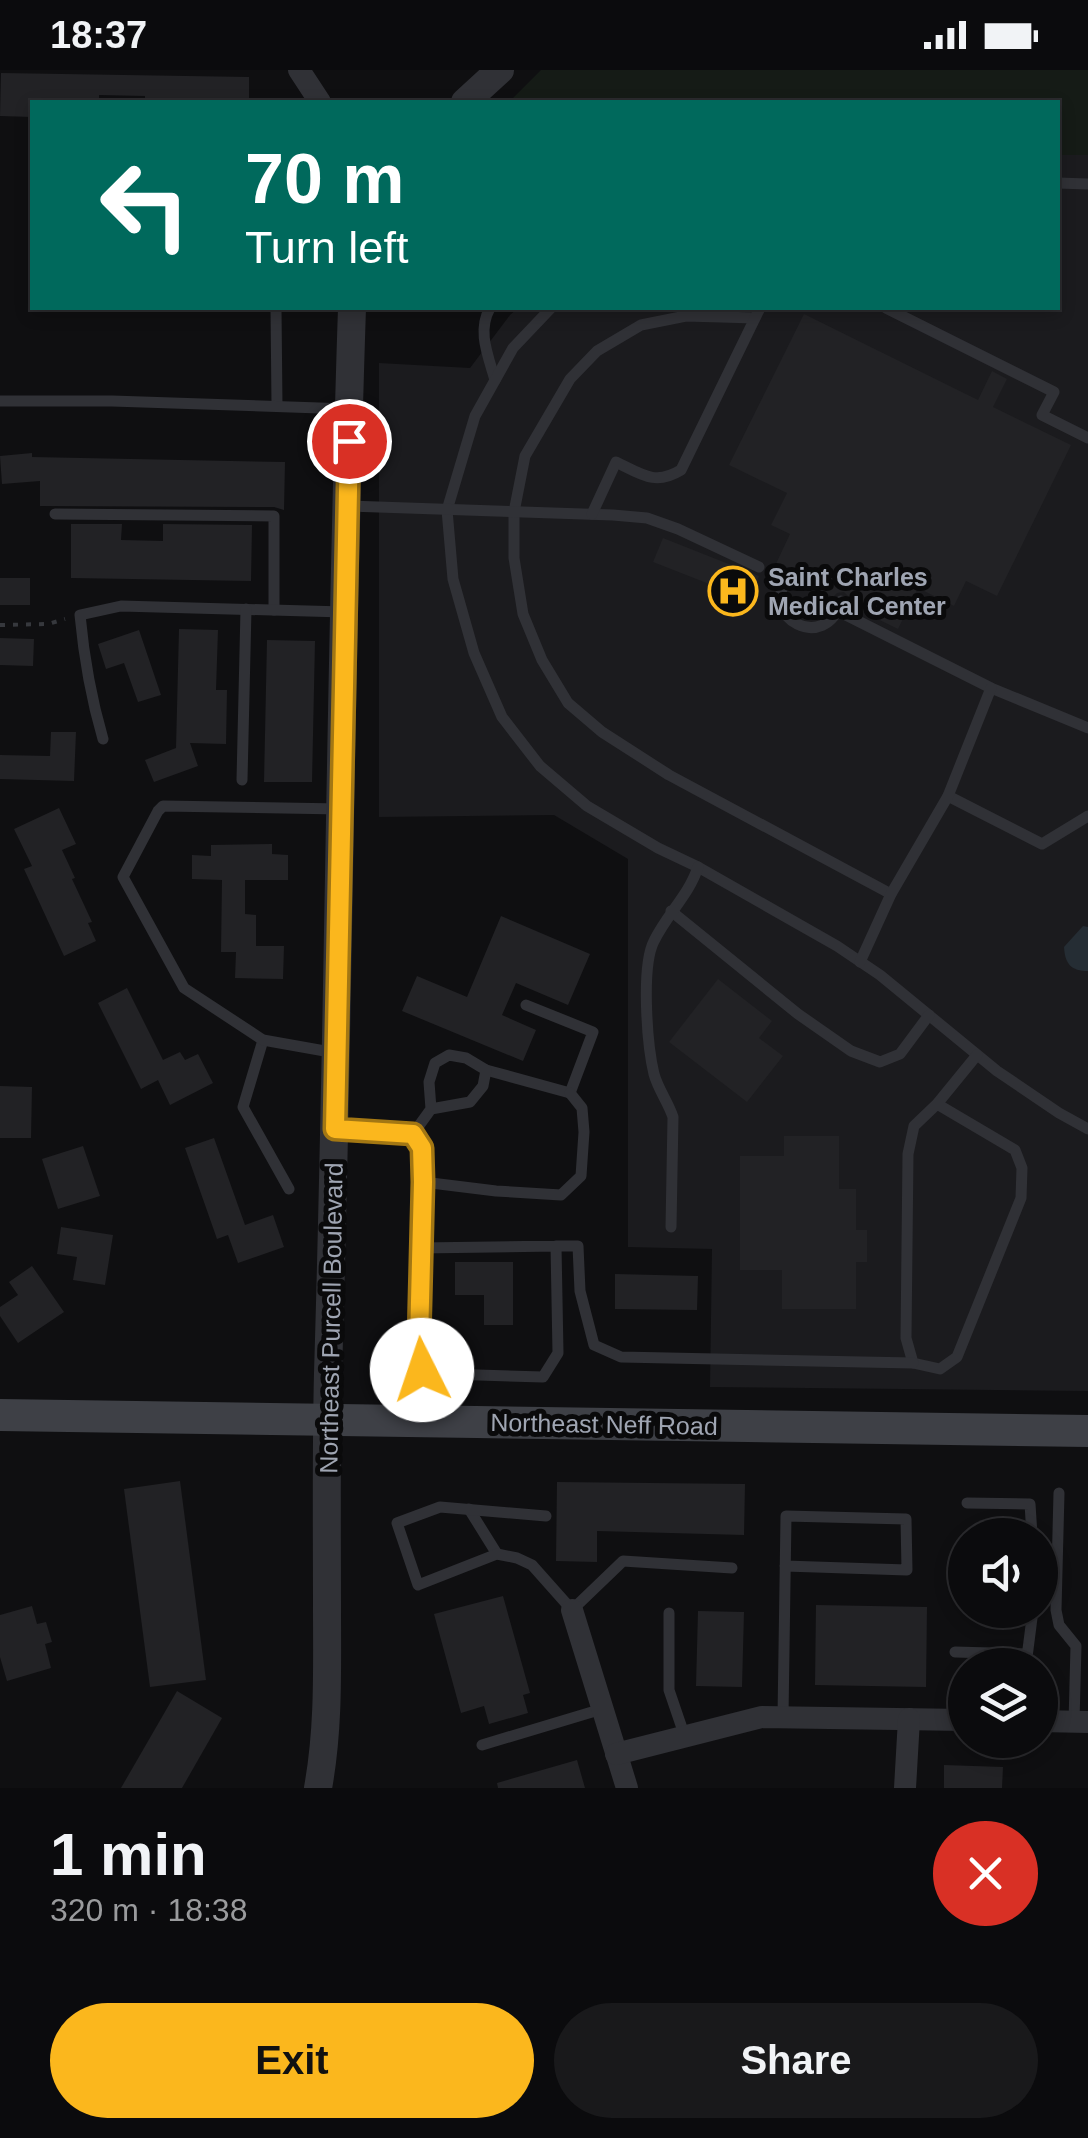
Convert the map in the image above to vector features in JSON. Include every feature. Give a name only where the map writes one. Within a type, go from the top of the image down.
[{"type":"main road","name":"Northeast Neff Road","points":[[0,1415],[1088,1430]]},
{"type":"street","points":[[299,70],[319,100]]},
{"type":"street","points":[[468,100],[500,70]]},
{"type":"street","name":"Northeast Purcell Boulevard","points":[[318,1788],[328,1702],[327,1421],[352,310]]},
{"type":"street","points":[[572,1610],[627,1788]]},
{"type":"street","points":[[616,1754],[762,1717],[948,1720]]},
{"type":"street","points":[[905,1788],[909,1719]]},
{"type":"lane","points":[[1060,184],[1088,184]]},
{"type":"lane","points":[[276,310],[277,406]]},
{"type":"lane","points":[[489,310],[482,334],[495,380]]},
{"type":"lane","points":[[549,310],[513,348],[475,416],[446,510],[453,579],[474,654],[502,717],[540,766],[587,806],[837,946],[880,975],[977,1054],[1088,1129]]},
{"type":"lane","points":[[890,310],[1054,392],[1042,415],[1088,438]]},
{"type":"lane","points":[[592,514],[616,462],[647,477],[667,478],[681,470],[757,313],[686,316],[642,325],[597,351],[570,378],[525,456],[514,512],[514,558],[523,614],[542,660],[568,703],[602,732],[669,775],[891,894]]},
{"type":"lane","points":[[0,402],[112,401],[349,409]]},
{"type":"lane","points":[[348,506],[647,518],[759,568]]},
{"type":"lane","points":[[55,514],[274,516],[274,610]]},
{"type":"lane","points":[[790,576],[780,595],[782,607],[797,625],[820,626],[831,621],[840,606],[991,688],[1088,728]]},
{"type":"lane","points":[[103,740],[84,662],[80,616],[120,606],[344,612]]},
{"type":"lane","points":[[242,780],[246,609]]},
{"type":"lane","points":[[860,962],[891,894],[948,796],[991,688]]},
{"type":"lane","points":[[948,796],[1042,844],[1088,816]]},
{"type":"lane","points":[[337,1053],[262,1040],[184,988],[122,877],[163,806],[341,809]]},
{"type":"lane","points":[[672,1227],[673,1117],[654,1077],[646,1011],[651,946],[670,911],[692,885],[698,867]]},
{"type":"lane","points":[[670,911],[798,1014],[851,1051],[880,1062],[900,1054],[929,1016]]},
{"type":"lane","points":[[526,1005],[593,1032],[570,1094]]},
{"type":"lane","points":[[262,1040],[243,1107],[289,1189]]},
{"type":"lane","points":[[913,1363],[906,1338],[908,1154],[914,1126],[977,1054]]},
{"type":"lane","points":[[413,1134],[431,1109],[429,1082],[435,1063],[449,1055],[570,1094],[582,1108],[581,1176],[562,1195],[423,1182]]},
{"type":"lane","points":[[431,1109],[470,1102],[484,1086],[486,1070]]},
{"type":"lane","points":[[420,1248],[578,1246],[580,1290],[594,1345],[621,1357],[913,1363],[940,1369],[957,1357],[1021,1198],[1022,1168],[1015,1150],[936,1104]]},
{"type":"lane","points":[[335,1129],[413,1134]]},
{"type":"lane","points":[[413,1134],[422,1148],[422,1370],[543,1377],[558,1353],[556,1246]]},
{"type":"lane","points":[[1060,1493],[1056,1610],[1059,1625],[1076,1646],[1081,1722]]},
{"type":"lane","points":[[967,1503],[1030,1504],[1031,1518]]},
{"type":"lane","points":[[546,1516],[440,1506],[397,1523],[418,1585],[497,1554],[532,1565],[572,1610],[623,1561],[732,1568]]},
{"type":"lane","points":[[469,1509],[497,1554]]},
{"type":"lane","points":[[783,1717],[786,1516],[906,1518],[907,1570],[786,1566]]},
{"type":"lane","points":[[669,1613],[669,1690],[685,1737]]},
{"type":"lane","points":[[482,1745],[602,1710]]},
{"type":"path","points":[[0,625],[48,624],[80,616]]},
{"type":"shaded area","points":[[541,70],[1088,70],[1088,155],[1060,155],[1060,100],[511,100]]},
{"type":"shaded area","name":"Saint Charles Medical Center","points":[[1060,154],[1088,155],[1088,1391],[710,1387],[712,1249],[628,1247],[628,859],[554,815],[379,817],[379,363],[470,368],[516,310],[1060,310]]},
{"type":"shaded area","points":[[1083,926],[1088,927],[1088,971],[1073,968],[1064,947]]},
{"type":"building","points":[[1,73],[249,77],[249,100],[145,100],[145,96],[99,95],[99,100],[30,100],[30,117],[0,116]]},
{"type":"building","points":[[804,314],[978,400],[992,371],[1007,379],[993,407],[1071,445],[997,596],[966,581],[954,606],[918,588],[898,629],[849,605],[844,592],[833,597],[798,580],[792,567],[781,571],[774,568],[790,534],[771,525],[787,493],[729,465]]},
{"type":"building","points":[[32,453],[32,457],[285,462],[284,510],[40,506],[40,481],[2,484],[0,456]]},
{"type":"building","points":[[71,524],[122,524],[121,540],[163,541],[163,524],[252,525],[251,581],[71,578]]},
{"type":"building","points":[[663,538],[759,576],[750,600],[653,562]]},
{"type":"building","points":[[0,578],[30,578],[30,605],[0,605]]},
{"type":"building","points":[[179,629],[218,630],[216,690],[227,690],[226,744],[190,743],[198,766],[154,782],[145,760],[176,748]]},
{"type":"building","points":[[139,630],[161,695],[138,702],[124,663],[106,669],[98,644]]},
{"type":"building","points":[[0,638],[34,639],[33,666],[0,665]]},
{"type":"building","points":[[267,640],[315,641],[312,782],[264,782]]},
{"type":"building","points":[[51,732],[76,732],[74,781],[0,779],[0,755],[50,756]]},
{"type":"building","points":[[59,808],[76,844],[62,850],[96,941],[64,956],[24,869],[32,866],[14,829]]},
{"type":"building","points":[[272,844],[272,854],[288,855],[288,880],[245,880],[245,914],[256,915],[256,946],[284,946],[283,979],[235,978],[236,952],[221,952],[222,880],[192,879],[192,855],[211,856],[211,845]]},
{"type":"building","points":[[501,916],[590,954],[568,1005],[516,983],[502,1015],[536,1030],[523,1061],[402,1011],[417,976],[467,997]]},
{"type":"building","points":[[718,979],[772,1021],[759,1038],[783,1056],[747,1102],[669,1042]]},
{"type":"building","points":[[127,988],[163,1060],[180,1052],[185,1060],[198,1054],[213,1083],[170,1105],[158,1080],[141,1089],[98,1003]]},
{"type":"building","points":[[0,1086],[32,1087],[31,1138],[0,1138]]},
{"type":"building","points":[[784,1136],[839,1136],[839,1189],[856,1189],[856,1230],[867,1230],[867,1262],[856,1262],[856,1309],[782,1309],[782,1270],[740,1270],[740,1156],[784,1156]]},
{"type":"building","points":[[214,1138],[245,1225],[273,1215],[284,1247],[238,1263],[228,1235],[217,1239],[185,1148]]},
{"type":"building","points":[[83,1146],[100,1196],[58,1209],[42,1159]]},
{"type":"building","points":[[61,1227],[113,1235],[105,1285],[73,1280],[77,1257],[57,1254]]},
{"type":"building","points":[[455,1262],[513,1262],[513,1325],[484,1325],[484,1295],[455,1295]]},
{"type":"building","points":[[32,1266],[64,1312],[18,1343],[0,1316],[0,1307],[18,1295],[9,1282]]},
{"type":"building","points":[[615,1274],[698,1276],[697,1310],[615,1309]]},
{"type":"building","points":[[180,1481],[206,1680],[150,1687],[124,1489]]},
{"type":"building","points":[[557,1482],[745,1484],[744,1535],[597,1531],[597,1562],[556,1561]]},
{"type":"building","points":[[503,1596],[530,1693],[523,1695],[528,1713],[489,1724],[484,1706],[461,1713],[434,1614]]},
{"type":"building","points":[[816,1605],[927,1607],[926,1687],[815,1685]]},
{"type":"building","points":[[32,1606],[37,1624],[46,1622],[52,1642],[45,1644],[51,1668],[7,1681],[0,1657],[0,1615]]},
{"type":"building","points":[[698,1611],[744,1612],[742,1687],[696,1686]]},
{"type":"building","points":[[177,1691],[222,1718],[182,1788],[121,1788]]},
{"type":"building","points":[[577,1760],[585,1788],[498,1788],[497,1783]]},
{"type":"building","points":[[944,1765],[1003,1767],[1002,1788],[944,1788]]},
{"type":"place","name":"Saint Charles Medical Center","points":[[733,591]]},
{"type":"route","points":[[349,441],[335,1129],[413,1134],[422,1148],[422,1370]]}]
